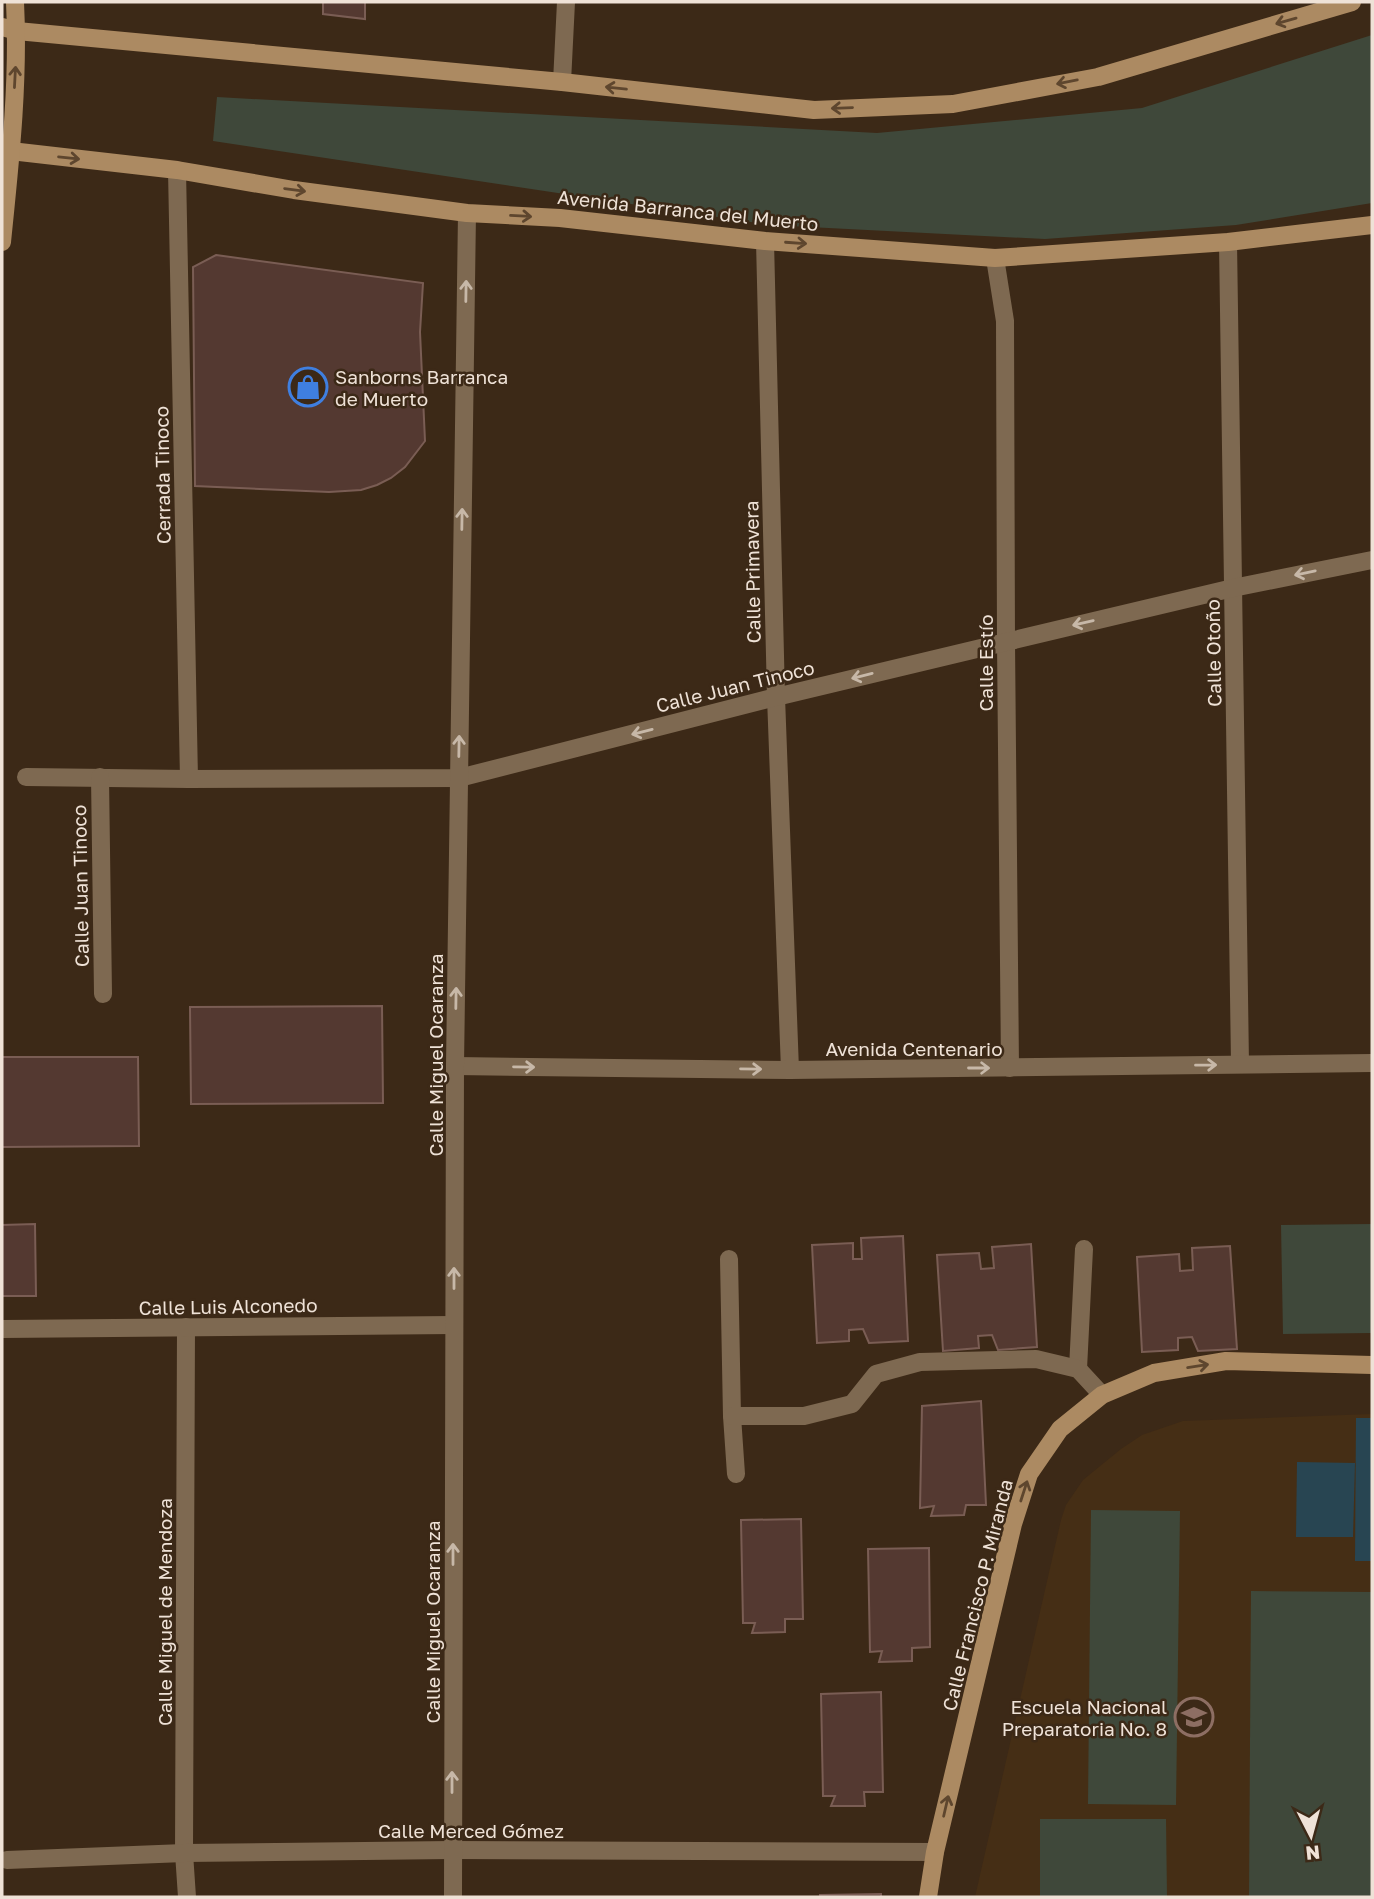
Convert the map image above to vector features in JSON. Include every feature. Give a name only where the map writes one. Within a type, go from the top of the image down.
[{"type":"main road","points":[[2,242],[9,29],[15,2]]},
{"type":"main road","points":[[9,29],[562,82],[814,110],[953,104],[1098,77],[1352,2]]},
{"type":"main road","points":[[2,42],[9,29]]},
{"type":"main road","name":"Avenida Barranca del Muerto","points":[[6,151],[177,170],[294,190],[467,213],[560,218],[765,241],[995,258],[1228,242],[1372,225]]},
{"type":"main road","name":"Calle Francisco P. Miranda","points":[[928,1897],[935,1852],[1013,1524],[1030,1474],[1060,1429],[1102,1395],[1154,1373],[1226,1361],[1372,1365]]},
{"type":"street","points":[[562,82],[566,2]]},
{"type":"street","name":"Cerrada Tinoco","points":[[177,170],[189,779]]},
{"type":"street","name":"Calle Miguel Ocaranza","points":[[453,1897],[458,778],[467,213]]},
{"type":"street","name":"Calle Primavera","points":[[765,241],[776,697],[790,1070]]},
{"type":"street","name":"Calle Otoño","points":[[1228,242],[1240,1064]]},
{"type":"street","name":"Calle Estío","points":[[995,258],[1005,321],[1010,1068]]},
{"type":"street","name":"Calle Juan Tinoco","points":[[26,777],[458,778],[1006,642],[1233,588],[1372,560]]},
{"type":"street","name":"Calle Juan Tinoco","points":[[100,777],[103,994]]},
{"type":"street","name":"Avenida Centenario","points":[[456,1066],[790,1070],[1372,1063]]},
{"type":"street","points":[[1078,1369],[1084,1249]]},
{"type":"street","points":[[729,1259],[732,1416],[736,1474]]},
{"type":"street","name":"Calle Luis Alconedo","points":[[2,1329],[454,1325]]},
{"type":"street","name":"Calle Miguel de Mendoza","points":[[186,1327],[184,1853],[187,1897]]},
{"type":"street","points":[[732,1416],[804,1416],[852,1404],[876,1374],[920,1362],[1036,1359],[1078,1369],[1102,1395]]},
{"type":"street","name":"Calle Merced Gómez","points":[[7,1860],[184,1853],[452,1850],[935,1852]]},
{"type":"shaded area","name":"Escuela Nacional Preparatoria No. 8","points":[[1372,1414],[1372,1897],[975,1897],[1061,1520],[1066,1505],[1083,1480],[1142,1435],[1183,1421]]},
{"type":"green space","points":[[1372,35],[1372,203],[1236,225],[1045,239],[770,225],[213,141],[217,97],[877,133],[1142,108]]},
{"type":"green space","points":[[1372,1224],[1372,1333],[1283,1334],[1281,1225]]},
{"type":"green space","points":[[1091,1510],[1180,1511],[1176,1805],[1088,1804]]},
{"type":"green space","points":[[1251,1591],[1372,1592],[1372,1897],[1249,1897]]},
{"type":"green space","points":[[1040,1819],[1166,1819],[1167,1897],[1040,1897]]},
{"type":"water","points":[[1356,1418],[1372,1418],[1372,1561],[1355,1561]]},
{"type":"water","points":[[1297,1462],[1355,1463],[1353,1537],[1296,1537]]},
{"type":"building","points":[[323,2],[365,2],[365,19],[323,14]]},
{"type":"building","name":"Sanborns Barranca de Muerto","points":[[216,255],[423,283],[420,332],[425,441],[405,467],[391,478],[361,490],[329,492],[195,486],[193,267]]},
{"type":"building","points":[[382,1006],[383,1103],[191,1104],[190,1007]]},
{"type":"building","points":[[2,1057],[138,1057],[139,1146],[2,1147]]},
{"type":"building","points":[[35,1224],[36,1296],[2,1296],[2,1225]]},
{"type":"building","points":[[903,1236],[908,1341],[869,1343],[863,1329],[849,1330],[849,1341],[817,1343],[812,1245],[853,1243],[853,1259],[862,1259],[861,1238]]},
{"type":"building","points":[[1031,1244],[1037,1347],[998,1350],[992,1335],[978,1336],[979,1348],[943,1351],[937,1255],[979,1253],[981,1269],[994,1268],[992,1247]]},
{"type":"building","points":[[1230,1246],[1237,1349],[1198,1351],[1192,1337],[1178,1338],[1178,1350],[1142,1352],[1137,1257],[1179,1254],[1180,1271],[1193,1270],[1192,1248]]},
{"type":"building","points":[[981,1401],[986,1505],[966,1505],[964,1515],[931,1516],[934,1506],[920,1508],[922,1406]]},
{"type":"building","points":[[801,1519],[803,1619],[785,1619],[785,1632],[752,1633],[755,1623],[743,1623],[741,1520]]},
{"type":"building","points":[[929,1548],[930,1647],[912,1648],[912,1661],[879,1662],[882,1651],[870,1652],[868,1549]]},
{"type":"building","points":[[881,1692],[883,1792],[864,1792],[865,1806],[831,1806],[835,1796],[823,1796],[821,1694]]},
{"type":"building","points":[[881,1894],[881,1897],[820,1897],[820,1895]]},
{"type":"place","name":"Sanborns Barranca de Muerto","points":[[308,387]]},
{"type":"place","name":"Escuela Nacional Preparatoria No. 8","points":[[1194,1717]]}]
